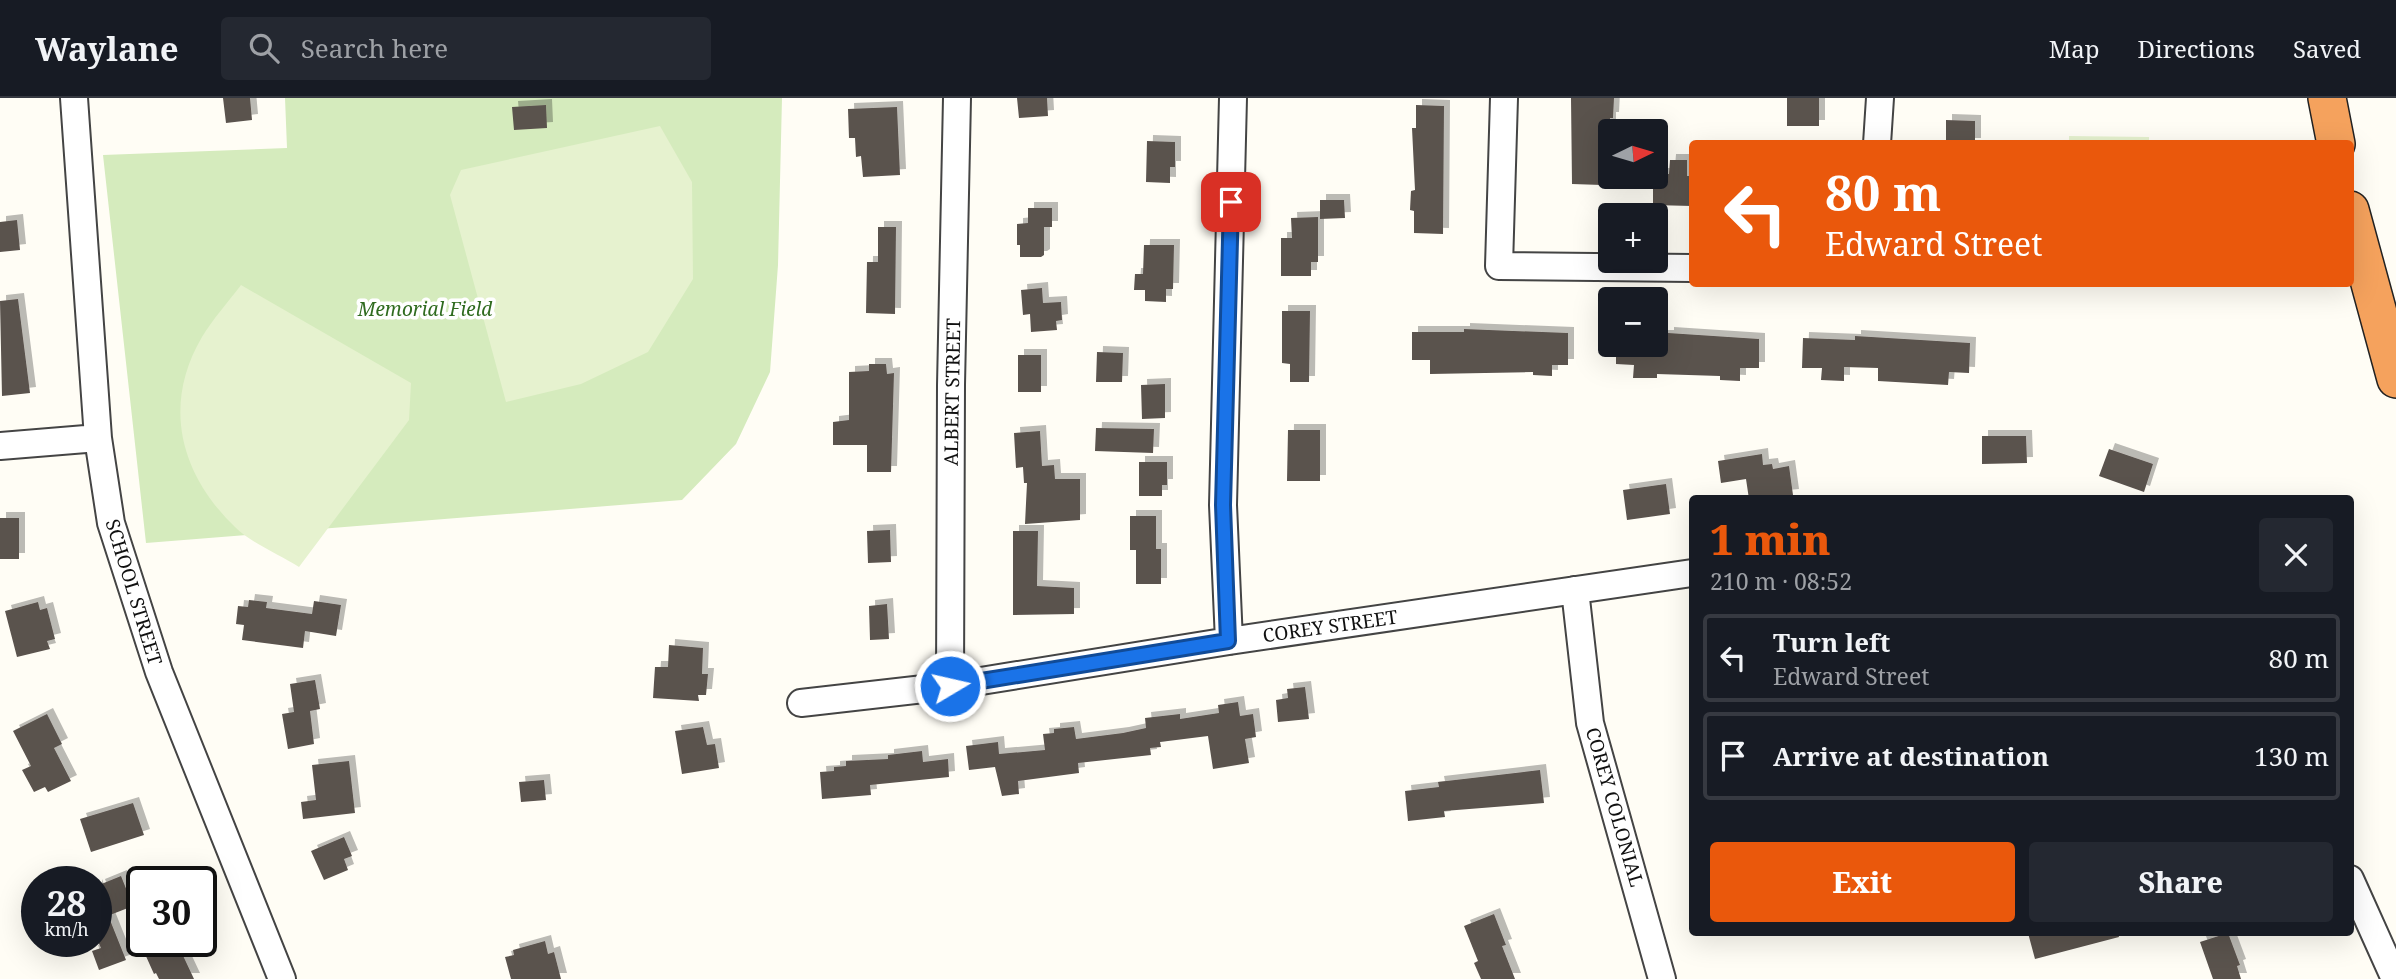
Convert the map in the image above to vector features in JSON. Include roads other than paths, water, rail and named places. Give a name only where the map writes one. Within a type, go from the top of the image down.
[{"type":"highway","points":[[2354,225],[2396,379]]},
{"type":"street","name":"SCHOOL STREET","points":[[74,98],[98,438],[111,523],[159,672],[282,979]]},
{"type":"street","name":"ALBERT STREET","points":[[950,686],[951,385],[957,98]]},
{"type":"street","points":[[1228,641],[1223,505],[1233,98]]},
{"type":"street","points":[[1504,98],[1500,266],[1689,268]]},
{"type":"street","points":[[1877,140],[1880,98]]},
{"type":"street","points":[[0,446],[98,438]]},
{"type":"street","name":"COREY STREET","points":[[801,704],[950,686],[1228,641],[1689,573]]},
{"type":"street","name":"COREY COLONIAL","points":[[1574,590],[1590,723],[1662,979]]},
{"type":"street","points":[[2354,887],[2395,979]]},
{"type":"park label","name":"Memorial Field","points":[[425,309]]}]
